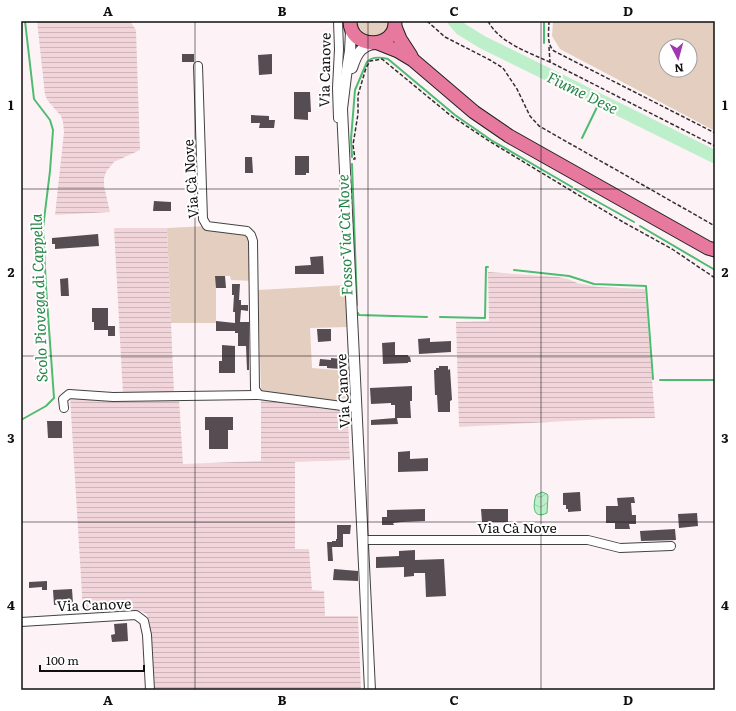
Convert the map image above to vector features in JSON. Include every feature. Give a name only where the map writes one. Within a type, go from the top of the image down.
[{"type":"main road","points":[[375,43],[388,37],[395,24]]},
{"type":"main road","points":[[395,24],[400,39],[413,60]]},
{"type":"main road","points":[[350,26],[360,40],[375,43],[398,51],[413,60],[474,112],[509,136],[713,251]]},
{"type":"street","name":"Via Canove","points":[[338,21],[340,49],[337,101],[339,142]]},
{"type":"street","name":"Via Canove","points":[[350,26],[350,51],[342,109],[370,690]]},
{"type":"street","name":"Via Canove","points":[[344,91],[357,55],[365,46],[375,43]]},
{"type":"street","name":"Via Cà Nove","points":[[198,66],[204,219],[208,226],[247,232],[251,235],[253,241],[255,389],[259,395]]},
{"type":"street","points":[[64,408],[63,399],[69,394],[114,397],[259,395],[357,408]]},
{"type":"street","name":"Via Cà Nove","points":[[362,540],[588,540],[620,548],[671,546]]},
{"type":"street","name":"Via Canove","points":[[21,622],[126,614],[136,615],[144,621],[147,635],[150,690]]},
{"type":"path","points":[[427,21],[445,37],[503,68],[517,89],[530,116],[539,126],[715,226]]},
{"type":"path","points":[[488,21],[492,28],[505,39],[715,146]]},
{"type":"path","points":[[549,21],[550,62]]},
{"type":"path","points":[[549,44],[551,48],[567,58],[715,133]]},
{"type":"path","points":[[345,160],[355,159],[353,145],[358,114],[358,95],[366,68],[370,61],[382,59],[450,114],[488,141],[623,222],[672,249],[715,278]]},
{"type":"shaded area","points":[[37,21],[130,21],[136,30],[140,150],[114,162],[106,172],[104,186],[110,212],[55,215],[64,132],[61,116],[48,101],[45,95]]},
{"type":"shaded area","points":[[354,21],[390,21],[388,27],[382,35],[379,37],[371,37],[360,33]]},
{"type":"shaded area","points":[[553,21],[715,21],[715,131],[560,49],[552,36]]},
{"type":"shaded area","points":[[207,226],[251,235],[254,281],[231,280],[230,276],[216,276],[216,323],[171,323],[167,228]]},
{"type":"shaded area","points":[[114,228],[167,228],[174,393],[123,395]]},
{"type":"shaded area","points":[[488,272],[558,277],[577,283],[599,287],[645,289],[655,418],[606,419],[459,427],[456,322],[489,321]]},
{"type":"shaded area","points":[[346,285],[348,327],[310,328],[312,368],[348,371],[349,404],[263,392],[261,390],[258,290]]},
{"type":"shaded area","points":[[70,397],[179,398],[183,464],[261,461],[261,399],[344,410],[348,421],[350,460],[295,462],[295,549],[309,549],[312,590],[324,591],[325,616],[358,616],[361,690],[154,690],[149,621],[147,614],[138,610],[83,611]]},
{"type":"water","points":[[542,492],[548,496],[547,513],[539,515],[536,513],[534,503],[536,495]]},
{"type":"building","points":[[182,54],[194,54],[194,62],[182,62]]},
{"type":"building","points":[[272,54],[272,74],[259,75],[258,55]]},
{"type":"building","points":[[294,92],[310,92],[311,112],[308,112],[308,120],[294,119]]},
{"type":"building","points":[[251,115],[269,116],[269,120],[275,120],[274,128],[259,128],[260,123],[251,123]]},
{"type":"building","points":[[295,156],[309,156],[309,173],[306,173],[306,175],[295,175]]},
{"type":"building","points":[[245,157],[252,157],[253,173],[245,173]]},
{"type":"building","points":[[154,201],[171,202],[171,211],[153,211]]},
{"type":"building","points":[[98,234],[99,246],[55,249],[55,244],[52,244],[52,238]]},
{"type":"building","points":[[323,256],[324,274],[295,274],[295,266],[311,265],[310,257]]},
{"type":"building","points":[[215,276],[225,276],[226,288],[216,288]]},
{"type":"building","points":[[68,278],[69,296],[61,296],[60,279]]},
{"type":"building","points":[[232,284],[240,284],[239,300],[241,300],[241,305],[248,305],[248,311],[241,310],[240,322],[249,322],[249,370],[247,370],[246,346],[238,346],[238,333],[235,333],[235,331],[216,331],[216,321],[235,323]]},
{"type":"building","points":[[92,308],[108,308],[108,326],[115,326],[115,336],[108,336],[108,330],[94,330],[94,322],[92,322]]},
{"type":"building","points":[[317,329],[331,329],[331,341],[318,342]]},
{"type":"building","points":[[430,338],[430,342],[451,341],[451,352],[419,354],[418,339]]},
{"type":"building","points":[[395,342],[395,355],[408,355],[411,362],[383,364],[382,343]]},
{"type":"building","points":[[222,345],[235,346],[235,373],[219,373],[219,361],[222,361]]},
{"type":"building","points":[[331,358],[342,359],[341,369],[319,366],[320,359],[331,360]]},
{"type":"building","points":[[439,366],[448,366],[448,370],[450,369],[452,400],[450,401],[450,412],[438,412],[437,395],[435,395],[434,370],[439,368]]},
{"type":"building","points":[[412,386],[412,401],[410,401],[411,418],[397,418],[398,424],[371,425],[371,420],[395,418],[395,405],[391,405],[391,403],[371,404],[370,388]]},
{"type":"building","points":[[205,417],[233,417],[233,430],[228,430],[228,449],[209,449],[209,430],[205,430]]},
{"type":"building","points":[[47,421],[62,421],[62,438],[48,438]]},
{"type":"building","points":[[410,451],[410,459],[428,458],[428,471],[398,472],[398,452]]},
{"type":"building","points":[[580,492],[581,511],[568,512],[566,505],[563,505],[563,493]]},
{"type":"building","points":[[634,497],[635,503],[631,503],[632,515],[636,515],[636,524],[629,524],[630,529],[615,529],[615,523],[606,523],[606,506],[618,506],[617,498]]},
{"type":"building","points":[[425,509],[425,521],[382,525],[382,517],[387,517],[387,510]]},
{"type":"building","points":[[481,509],[508,509],[508,522],[482,522]]},
{"type":"building","points":[[697,513],[698,526],[679,528],[678,514]]},
{"type":"building","points":[[337,525],[351,525],[350,534],[343,534],[343,547],[332,547],[333,561],[328,561],[327,542],[336,541]]},
{"type":"building","points":[[675,529],[676,540],[641,541],[640,531]]},
{"type":"building","points":[[415,550],[415,560],[444,559],[446,596],[426,597],[425,573],[414,573],[414,576],[404,577],[404,567],[376,568],[376,557],[399,556],[399,551]]},
{"type":"building","points":[[334,569],[358,571],[358,581],[333,580]]},
{"type":"building","points":[[47,581],[47,590],[42,590],[42,587],[29,588],[29,582]]},
{"type":"building","points":[[72,589],[73,603],[54,605],[53,590]]},
{"type":"building","points":[[127,623],[128,641],[112,642],[111,635],[115,634],[114,624]]},
{"type":"waterway","name":"Scolo Piovega di Cappella","points":[[21,420],[46,406],[54,398],[43,228],[53,130],[50,120],[34,99],[25,21]]},
{"type":"waterway","name":"Fiume Dese","points":[[454,21],[461,29],[482,42],[715,157]]},
{"type":"waterway","points":[[544,21],[544,43]]},
{"type":"waterway","points":[[352,157],[351,139],[355,90],[367,62],[374,58],[382,58],[388,59],[455,115],[491,140],[572,187]]},
{"type":"waterway","points":[[582,138],[600,101]]},
{"type":"waterway","name":"Fosso Via Cà Nove","points":[[352,164],[357,305]]},
{"type":"waterway","points":[[575,189],[634,222]]},
{"type":"waterway","points":[[640,226],[715,270]]},
{"type":"waterway","name":"Fosso Via Cà Nove","points":[[440,317],[485,318],[486,267],[488,267]]},
{"type":"waterway","name":"Fosso Via Cà Nove","points":[[514,270],[569,276],[594,284],[646,286],[653,379]]},
{"type":"waterway","name":"Fosso Via Cà Nove","points":[[358,313],[359,315],[427,317]]},
{"type":"waterway","name":"Fosso Via Cà Nove","points":[[660,380],[715,380]]}]
